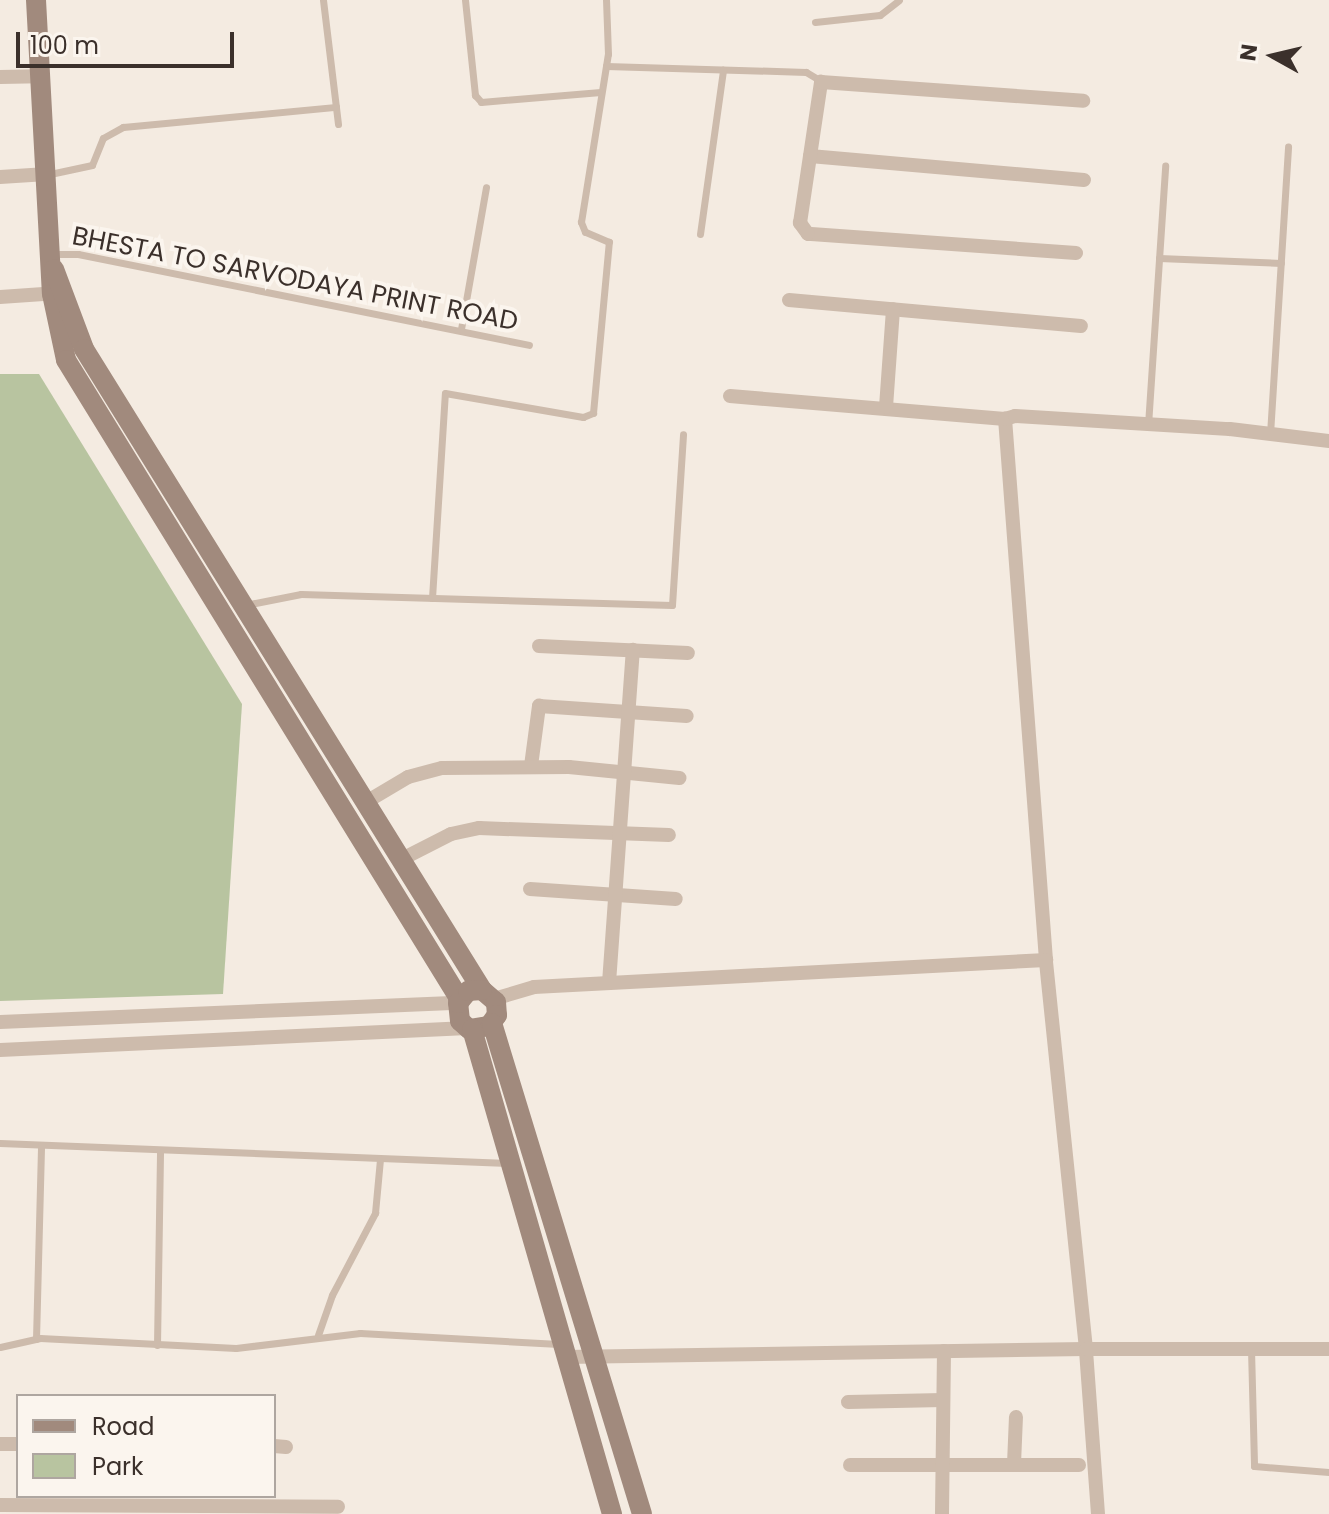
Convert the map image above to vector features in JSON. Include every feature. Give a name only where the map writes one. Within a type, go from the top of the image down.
[{"type":"main road","points":[[36,0],[54,262],[66,360],[459,1001],[460,1021],[477,1027]]},
{"type":"main road","points":[[59,293],[84,349],[488,994],[497,1015],[477,1027]]},
{"type":"main road","points":[[459,1001],[468,991],[488,994]]},
{"type":"main road","points":[[477,1027],[563,1351],[612,1514]]},
{"type":"main road","points":[[477,1027],[593,1356],[642,1514]]},
{"type":"street","points":[[0,77],[39,76]]},
{"type":"street","points":[[1076,253],[808,234],[800,223],[821,82],[1083,101]]},
{"type":"street","points":[[810,156],[1084,180]]},
{"type":"street","points":[[0,177],[47,174]]},
{"type":"street","points":[[0,297],[59,293]]},
{"type":"street","points":[[789,300],[1081,326]]},
{"type":"street","points":[[886,407],[893,309]]},
{"type":"street","points":[[730,396],[1005,419],[1270,434],[1329,441]]},
{"type":"street","points":[[1005,419],[1046,960],[1086,1349],[1098,1514]]},
{"type":"street","points":[[539,646],[688,653]]},
{"type":"street","points":[[609,983],[633,650]]},
{"type":"street","points":[[531,766],[539,706],[687,716]]},
{"type":"street","points":[[366,802],[425,770],[531,766],[679,778]]},
{"type":"street","points":[[402,859],[465,829],[669,835]]},
{"type":"street","points":[[530,889],[676,899]]},
{"type":"street","points":[[488,994],[534,987],[1046,960]]},
{"type":"street","points":[[0,1022],[459,1001]]},
{"type":"street","points":[[0,1050],[477,1027]]},
{"type":"street","points":[[563,1351],[593,1356],[1329,1349]]},
{"type":"street","points":[[942,1514],[944,1351]]},
{"type":"street","points":[[848,1402],[943,1400]]},
{"type":"street","points":[[1014,1464],[1016,1417]]},
{"type":"street","points":[[850,1465],[1079,1465]]},
{"type":"street","points":[[0,1505],[106,1510],[338,1507]]},
{"type":"lane","points":[[323,0],[338,124]]},
{"type":"lane","points":[[465,0],[475,95],[481,102],[601,92]]},
{"type":"lane","points":[[432,598],[445,393],[583,417],[593,413],[609,242],[585,232],[581,222],[606,66],[606,0]]},
{"type":"lane","points":[[815,22],[880,15],[899,0]]},
{"type":"lane","points":[[606,66],[806,72],[821,82]]},
{"type":"lane","points":[[700,234],[723,70]]},
{"type":"lane","points":[[47,174],[92,165],[103,138],[123,127],[336,107]]},
{"type":"lane","points":[[1270,434],[1288,147]]},
{"type":"lane","points":[[1148,425],[1165,166]]},
{"type":"lane","points":[[461,329],[486,187]]},
{"type":"lane","points":[[1159,258],[1281,263]]},
{"type":"lane","name":"BHESTA TO SARVODAYA PRINT ROAD","points":[[54,262],[461,329],[529,345]]},
{"type":"lane","points":[[244,605],[284,594],[672,605],[683,434]]},
{"type":"lane","points":[[0,1143],[514,1163]]},
{"type":"lane","points":[[36,1339],[41,1145]]},
{"type":"lane","points":[[157,1345],[160,1150]]},
{"type":"lane","points":[[318,1335],[332,1295],[375,1213],[380,1159]]},
{"type":"lane","points":[[0,1347],[36,1339],[236,1348],[318,1335],[563,1351]]},
{"type":"lane","points":[[1251,1349],[1254,1466],[1329,1472]]},
{"type":"green space","points":[[0,374],[39,374],[242,704],[223,994],[0,1001]]}]
